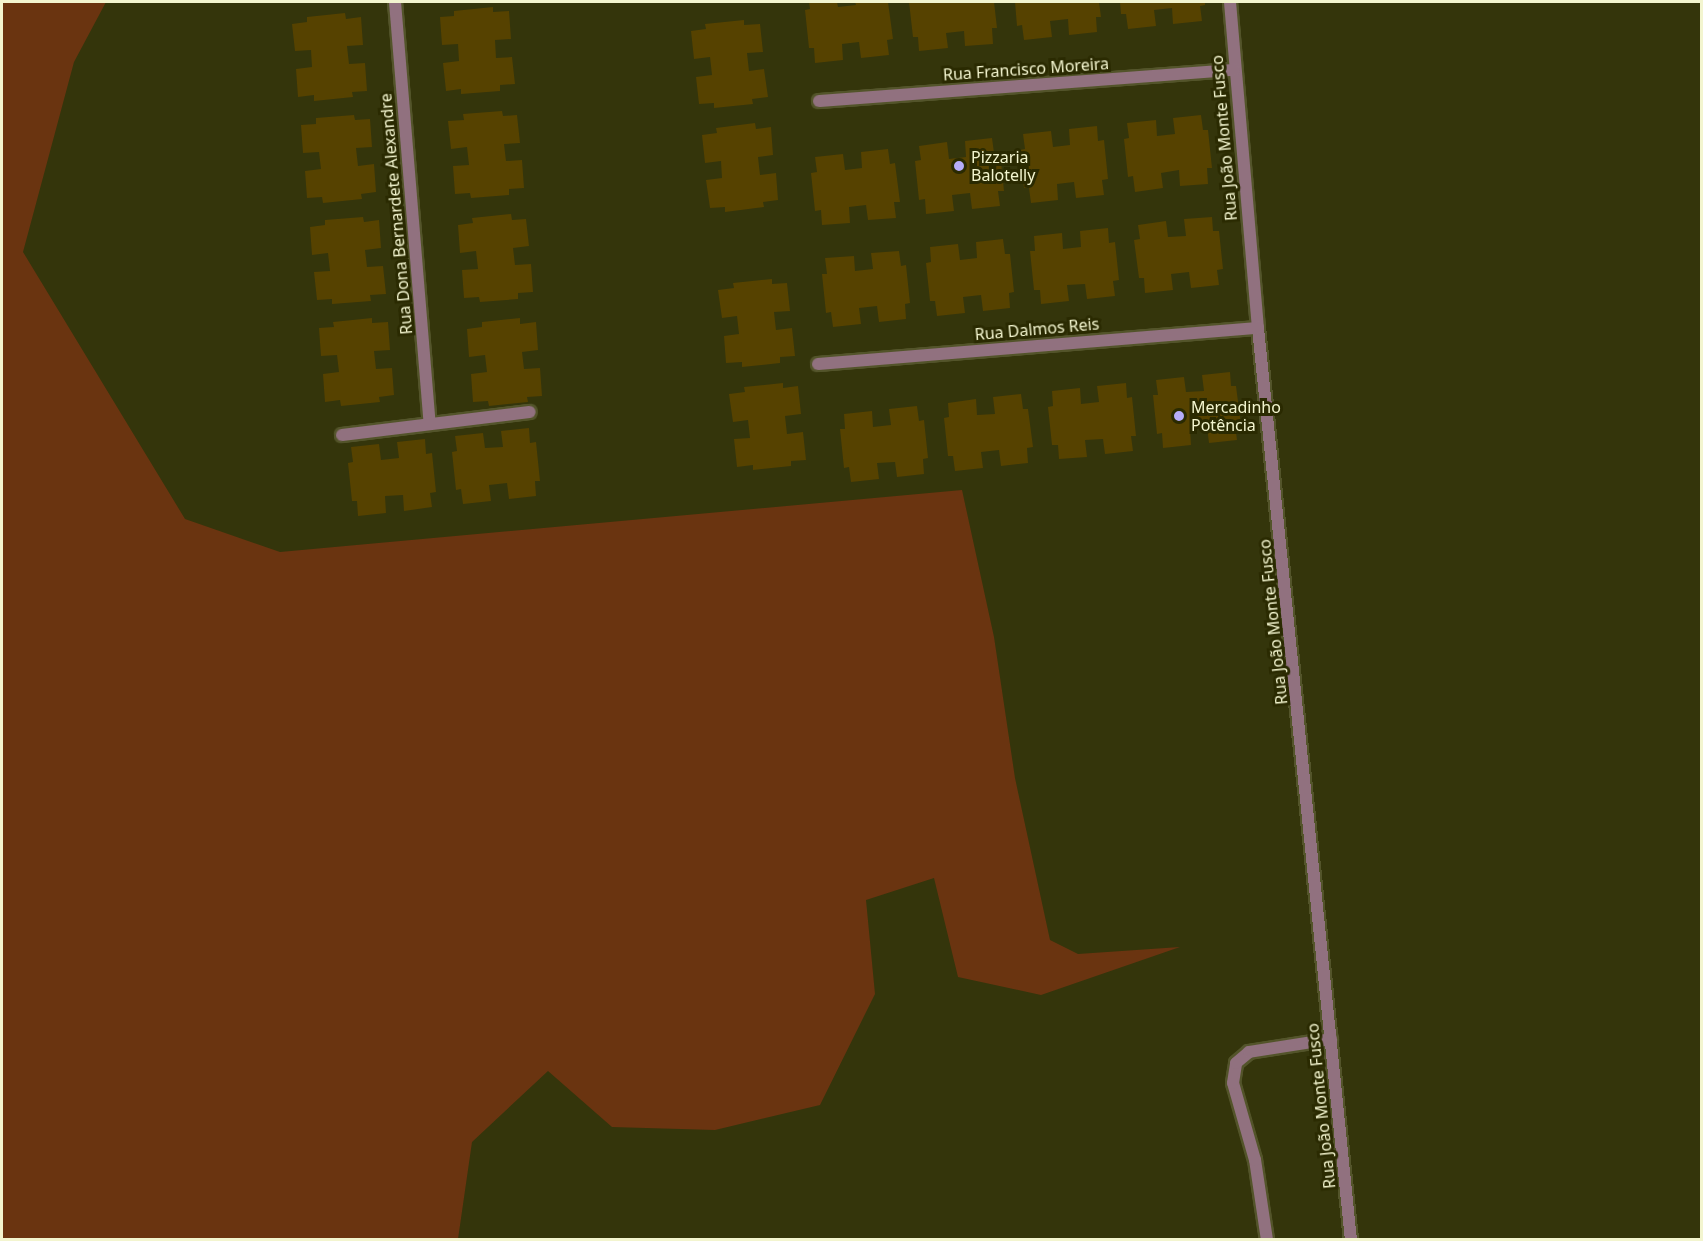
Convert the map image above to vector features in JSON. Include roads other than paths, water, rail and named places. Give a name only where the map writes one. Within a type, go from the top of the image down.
[{"type":"street","name":"Rua Dona Bernardete Alexandre","points":[[395,2],[430,424]]},
{"type":"street","name":"Rua João Monte Fusco","points":[[1230,2],[1234,70],[1258,328],[1351,1239]]},
{"type":"street","name":"Rua Francisco Moreira","points":[[819,101],[1234,70]]},
{"type":"street","name":"Rua Dalmos Reis","points":[[819,364],[1258,328]]},
{"type":"street","points":[[342,435],[530,412]]},
{"type":"street","points":[[1267,1239],[1255,1160],[1233,1083],[1236,1063],[1249,1052],[1331,1039]]},
{"type":"place","name":"Pizzaria Balotelly","points":[[959,166]]},
{"type":"place","name":"Mercadinho Potência","points":[[1179,416]]}]
